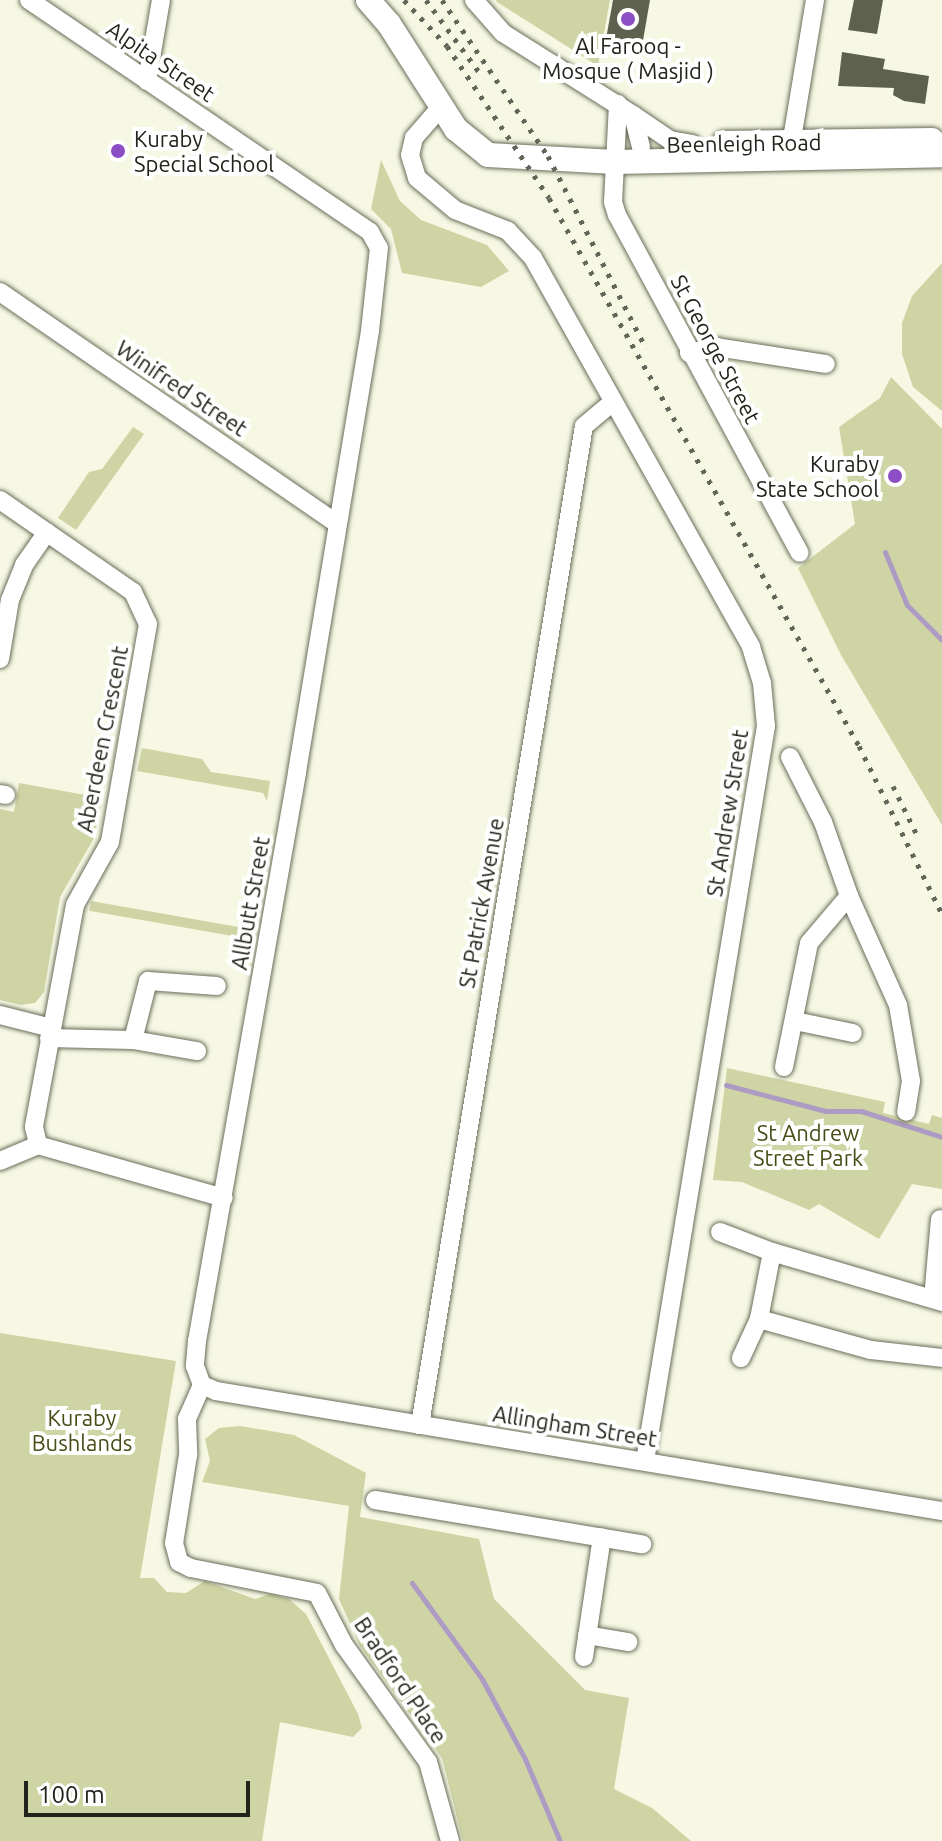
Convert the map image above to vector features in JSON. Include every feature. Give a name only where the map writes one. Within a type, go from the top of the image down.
[{"type":"main road","name":"Beenleigh Road","points":[[368,0],[389,24],[440,108],[468,144],[488,155],[794,151],[942,140]]},
{"type":"main road","name":"Beenleigh Road","points":[[615,155],[641,147],[693,144],[794,151],[942,155]]},
{"type":"street","name":"Alpita Street","points":[[29,0],[370,232],[379,248]]},
{"type":"street","points":[[147,81],[161,0]]},
{"type":"street","points":[[474,0],[503,33],[670,140],[693,144]]},
{"type":"street","points":[[794,151],[815,0]]},
{"type":"street","name":"St Andrew Street","points":[[440,108],[414,138],[410,155],[417,178],[455,210],[520,240],[751,647],[762,683],[766,726],[645,1461]]},
{"type":"street","points":[[626,109],[641,147]]},
{"type":"street","name":"St George Street","points":[[626,109],[615,155],[617,215],[800,553]]},
{"type":"street","name":"Allbutt Street","points":[[202,1385],[195,1366],[197,1341],[224,1198],[337,524],[379,248]]},
{"type":"street","name":"Winifred Street","points":[[0,292],[337,524]]},
{"type":"street","points":[[689,353],[716,347],[826,364]]},
{"type":"street","name":"St Patrick Avenue","points":[[420,1425],[584,426],[613,402]]},
{"type":"street","name":"Aberdeen Crescent","points":[[0,500],[133,592],[148,624],[110,842],[75,905],[34,1127],[38,1145]]},
{"type":"street","points":[[0,659],[10,600],[24,565],[47,532]]},
{"type":"street","points":[[790,757],[823,822],[849,896],[898,1005],[911,1081],[906,1112]]},
{"type":"street","points":[[784,1067],[795,1021],[800,973],[813,933],[849,896]]},
{"type":"street","points":[[133,1040],[148,981],[217,986]]},
{"type":"street","points":[[0,1015],[50,1033],[133,1040],[197,1051]]},
{"type":"street","points":[[795,1021],[853,1033]]},
{"type":"street","points":[[0,1161],[38,1145],[224,1198]]},
{"type":"street","points":[[720,1232],[772,1252],[937,1301],[940,1219]]},
{"type":"street","points":[[741,1358],[759,1319],[772,1252]]},
{"type":"street","points":[[759,1319],[871,1350],[942,1358]]},
{"type":"street","name":"Allingham Street","points":[[202,1385],[420,1425],[942,1511]]},
{"type":"street","name":"Bradford Place","points":[[202,1385],[187,1419],[188,1455],[174,1543],[179,1562],[317,1593],[344,1645],[428,1762],[450,1841]]},
{"type":"street","points":[[375,1500],[642,1544]]},
{"type":"street","points":[[584,1657],[602,1537]]},
{"type":"street","points":[[587,1635],[628,1642]]},
{"type":"green space","points":[[610,0],[598,66],[497,2]]},
{"type":"green space","points":[[381,160],[400,201],[421,220],[487,245],[509,271],[481,287],[402,273],[391,229],[371,209]]},
{"type":"green space","points":[[942,263],[942,411],[913,387],[902,354],[902,323],[912,296]]},
{"type":"green space","name":"Kuraby State School","points":[[891,377],[942,429],[942,825],[841,655],[798,568],[855,524],[839,427],[880,398]]},
{"type":"green space","points":[[133,427],[144,434],[76,530],[58,518],[89,472],[102,469]]},
{"type":"green space","points":[[142,748],[202,759],[211,772],[270,781],[267,801],[263,793],[137,771]]},
{"type":"green space","points":[[19,783],[102,798],[94,838],[60,897],[44,992],[35,1003],[21,1005],[0,1000],[0,809],[14,812]]},
{"type":"green space","points":[[91,901],[243,928],[241,938],[89,911]]},
{"type":"green space","name":"St Andrew Street Park","points":[[727,1068],[885,1102],[883,1113],[929,1124],[932,1115],[942,1118],[942,1189],[912,1184],[879,1239],[819,1204],[809,1210],[742,1182],[713,1180]]},
{"type":"green space","name":"Kuraby Bushlands","points":[[0,1333],[176,1361],[140,1578],[154,1578],[167,1592],[186,1593],[205,1581],[255,1599],[270,1594],[289,1599],[306,1614],[358,1714],[362,1728],[353,1737],[280,1722],[262,1841],[0,1841]]},
{"type":"green space","points":[[240,1426],[294,1435],[366,1473],[360,1517],[479,1539],[494,1599],[585,1690],[629,1698],[614,1789],[652,1808],[691,1841],[463,1841],[442,1758],[360,1646],[339,1599],[349,1506],[202,1482],[210,1461],[205,1439],[219,1428]]},
{"type":"building","name":"Al Farooq - Mosque ( Masjid )","points":[[613,0],[650,0],[642,46],[618,46],[606,39]]},
{"type":"building","points":[[854,0],[883,0],[877,34],[848,30]]},
{"type":"building","points":[[842,52],[885,59],[883,69],[929,76],[925,104],[904,101],[893,95],[894,88],[838,86]]},
{"type":"waterway","points":[[885,552],[907,605],[942,640]]},
{"type":"waterway","points":[[726,1085],[826,1111],[861,1111],[942,1137]]},
{"type":"waterway","points":[[412,1583],[482,1679],[525,1759],[560,1841]]},
{"type":"railway","points":[[404,0],[447,46],[549,198],[859,746],[942,914]]},
{"type":"railway","points":[[426,0],[482,76]]},
{"type":"railway","points":[[442,0],[548,156],[646,348]]},
{"type":"railway","points":[[893,786],[919,839]]},
{"type":"place","name":"Al Farooq - Mosque ( Masjid )","points":[[628,19]]},
{"type":"place","name":"Kuraby Special School","points":[[118,151]]},
{"type":"place","name":"Kuraby State School","points":[[895,476]]}]
